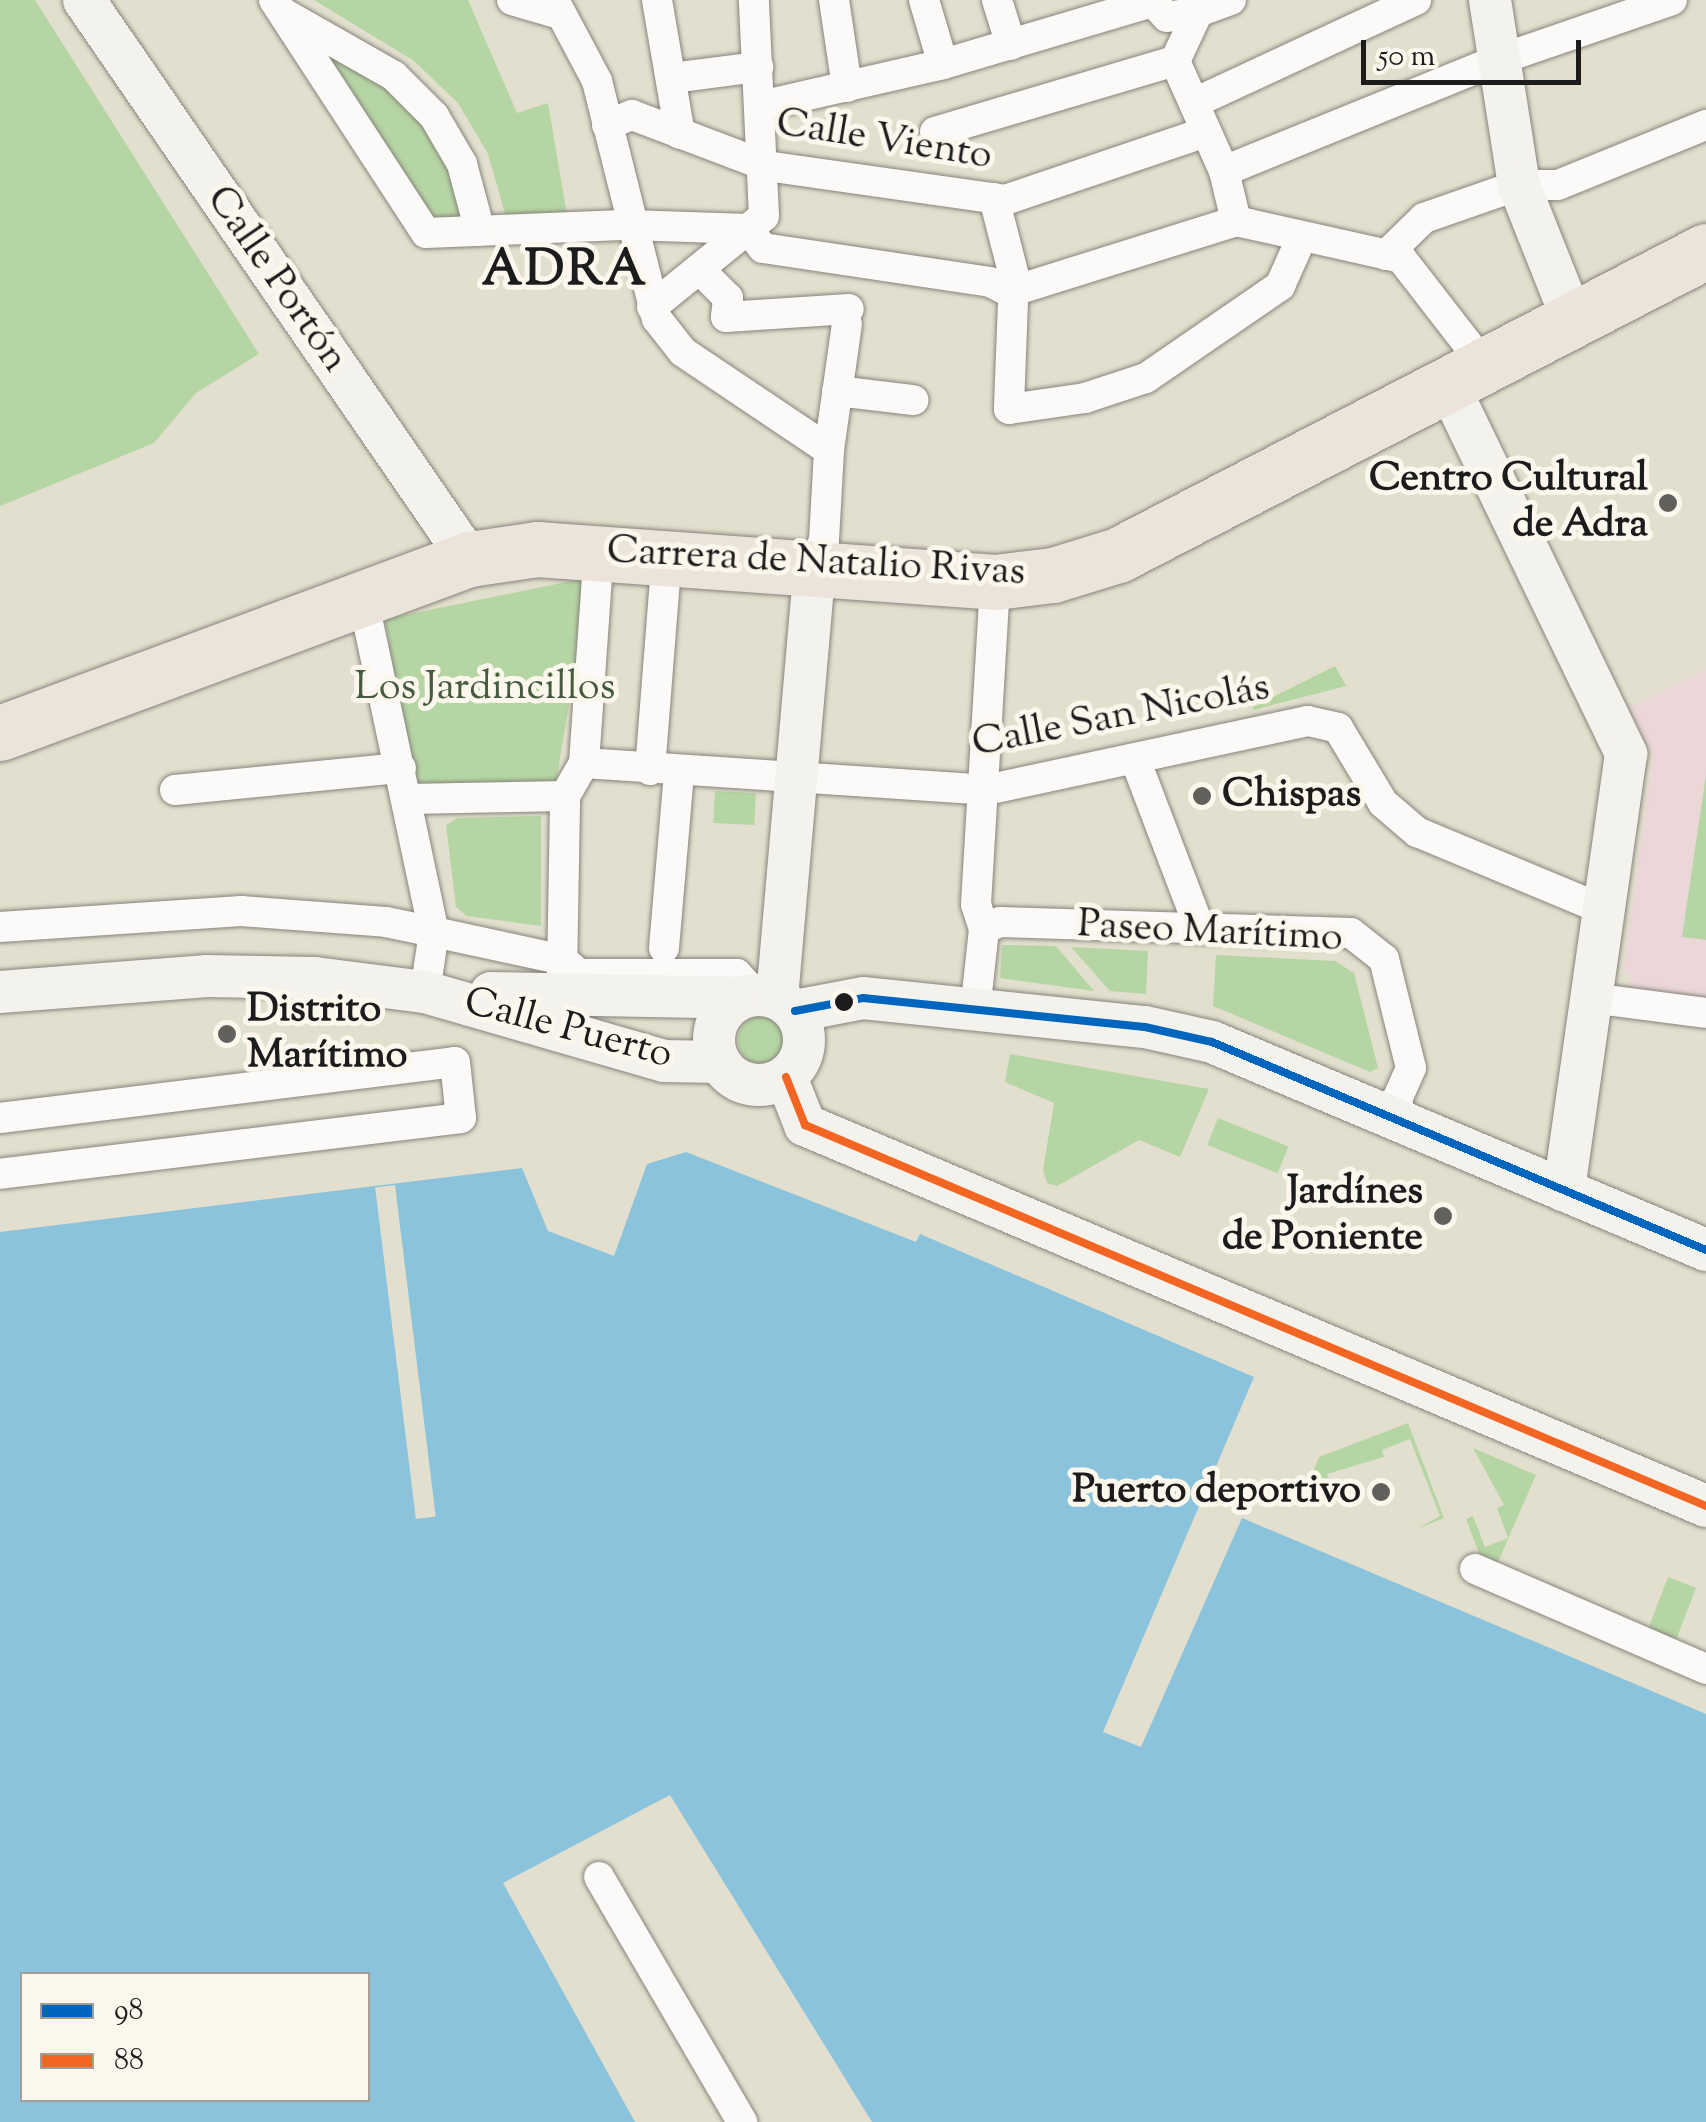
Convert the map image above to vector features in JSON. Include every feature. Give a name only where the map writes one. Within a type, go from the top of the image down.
[{"type":"highway","name":"Carrera de Natalio Rivas","points":[[0,733],[469,559],[536,548],[666,554],[995,582],[1053,576],[1118,555],[1706,251]]},
{"type":"street","name":"Calle Portón","points":[[84,0],[469,559]]},
{"type":"street","points":[[512,0],[557,7],[598,81],[629,225],[652,307],[683,352],[829,450]]},
{"type":"street","points":[[657,0],[680,134]]},
{"type":"street","points":[[754,0],[766,166],[756,222],[763,248],[990,282],[1010,292],[1236,222],[1401,258],[1466,375],[1626,754],[1564,1190]]},
{"type":"street","points":[[834,0],[847,87]]},
{"type":"street","points":[[924,0],[944,64]]},
{"type":"street","points":[[997,0],[1011,45]]},
{"type":"street","points":[[760,106],[1011,45],[1072,12],[1152,1],[1167,17],[1196,6],[1231,0]]},
{"type":"street","points":[[1194,103],[1416,0]]},
{"type":"street","points":[[1490,0],[1519,186],[1572,318]]},
{"type":"street","points":[[1224,171],[1498,60],[1672,0]]},
{"type":"street","points":[[278,6],[426,233],[756,222]]},
{"type":"street","points":[[278,6],[394,76],[434,116],[462,164],[480,231]]},
{"type":"street","points":[[1196,6],[1176,61],[1224,171],[1236,222]]},
{"type":"street","points":[[936,132],[1176,61]]},
{"type":"street","points":[[672,78],[758,67]]},
{"type":"street","name":"Calle Viento","points":[[607,125],[632,116],[766,166],[1005,200],[1206,132]]},
{"type":"street","points":[[1386,255],[1424,218],[1519,186],[1558,185],[1706,125]]},
{"type":"street","points":[[994,198],[1014,276],[1010,292],[1009,409],[1085,398],[1146,378],[1280,286],[1301,239]]},
{"type":"street","points":[[652,307],[756,222]]},
{"type":"street","points":[[700,269],[728,298],[726,317],[848,317],[829,450],[824,540],[815,567],[799,782],[767,1001]]},
{"type":"street","points":[[837,391],[913,400]]},
{"type":"street","points":[[562,977],[565,796],[584,763],[600,550]]},
{"type":"street","points":[[664,948],[666,554]]},
{"type":"street","points":[[974,1011],[984,929],[976,904],[986,790],[995,582]]},
{"type":"street","points":[[363,599],[434,932],[425,992],[562,977]]},
{"type":"street","name":"Calle San Nicolás","points":[[584,763],[799,782],[986,790],[1308,722],[1338,728],[1383,803],[1417,832],[1604,910]]},
{"type":"street","points":[[1135,759],[1200,929]]},
{"type":"street","points":[[175,790],[400,768]]},
{"type":"street","points":[[408,799],[565,796]]},
{"type":"street","points":[[0,928],[241,911],[434,932],[562,977],[767,1001],[805,1039],[786,1078],[805,1126],[1706,1506]]},
{"type":"street","name":"Paseo Marítimo","points":[[984,929],[1000,922],[1350,933],[1384,959],[1411,1068],[1397,1099],[1400,1120]]},
{"type":"street","name":"Calle Puerto","points":[[0,992],[207,976],[315,978],[425,992],[664,1061],[719,1062]]},
{"type":"street","points":[[786,1078],[742,1082],[719,1062],[714,1033],[728,1006],[863,998],[1145,1026],[1212,1042],[1706,1250]]},
{"type":"street","points":[[1591,998],[1706,1013]]},
{"type":"street","points":[[0,1118],[454,1062],[461,1118],[0,1174]]},
{"type":"street","points":[[1475,1569],[1706,1669]]},
{"type":"street","points":[[599,1877],[742,2122]]},
{"type":"shaded area","points":[[1706,669],[1706,1004],[1629,992],[1631,974],[1623,973],[1653,756],[1630,708]]},
{"type":"green space","points":[[0,0],[35,0],[259,354],[196,393],[154,443],[0,506]]},
{"type":"green space","points":[[314,0],[468,0],[517,113],[548,103],[567,215],[506,217],[488,154],[458,103],[414,61]]},
{"type":"green space","points":[[307,37],[385,80],[423,124],[452,169],[465,218],[431,217]]},
{"type":"green space","name":"Los Jardincillos","points":[[591,577],[555,787],[414,789],[385,619]]},
{"type":"green space","points":[[1335,666],[1346,686],[1253,710],[1253,707]]},
{"type":"green space","points":[[1706,775],[1706,940],[1682,937]]},
{"type":"green space","points":[[715,791],[756,793],[754,825],[713,823]]},
{"type":"green space","points":[[541,816],[541,926],[467,916],[456,907],[446,825],[458,818]]},
{"type":"green space","points":[[1002,945],[1056,946],[1094,991],[1000,978]]},
{"type":"green space","points":[[1071,947],[1148,951],[1146,994],[1110,991]]},
{"type":"green space","points":[[1216,955],[1335,961],[1354,973],[1378,1068],[1370,1072],[1213,1006]]},
{"type":"green space","points":[[763,1015],[781,1022],[788,1040],[781,1058],[763,1065],[745,1058],[738,1040],[745,1022]]},
{"type":"green space","points":[[1010,1054],[1209,1089],[1180,1157],[1139,1140],[1057,1186],[1047,1183],[1043,1170],[1054,1103],[1005,1082]]},
{"type":"green space","points":[[1218,1118],[1288,1146],[1278,1173],[1207,1145]]},
{"type":"green space","points":[[1408,1423],[1444,1518],[1417,1529],[1440,1516],[1410,1439],[1382,1450],[1384,1457],[1327,1474],[1336,1497],[1306,1489],[1319,1457]]},
{"type":"green space","points":[[1473,1448],[1536,1475],[1495,1569],[1483,1564],[1466,1519],[1473,1516],[1485,1547],[1508,1538],[1497,1508],[1504,1505]]},
{"type":"green space","points":[[1668,1577],[1696,1588],[1675,1643],[1647,1632]]},
{"type":"water","points":[[686,1152],[916,1242],[920,1234],[1254,1377],[1103,1732],[1141,1747],[1242,1518],[1706,1714],[1706,2122],[872,2122],[670,1795],[503,1883],[635,2122],[0,2122],[0,1232],[522,1168],[548,1231],[614,1256],[647,1164]]},
{"type":"pier","points":[[395,1185],[436,1517],[416,1519],[375,1187]]},
{"type":"transit line","name":"98","points":[[795,1011],[863,998],[1145,1027],[1212,1042],[1706,1250]]},
{"type":"transit line","name":"88","points":[[786,1077],[805,1125],[1706,1506]]},
{"type":"place","name":"Centro Cultural de Adra","points":[[1668,503]]},
{"type":"place","name":"Chispas","points":[[1202,796]]},
{"type":"place","name":"Distrito Marítimo","points":[[227,1034]]},
{"type":"place","name":"Jardínes de Poniente","points":[[1443,1216]]},
{"type":"place","name":"Puerto deportivo","points":[[1381,1492]]},
{"type":"district","name":"ADRA","points":[[565,273]]}]
